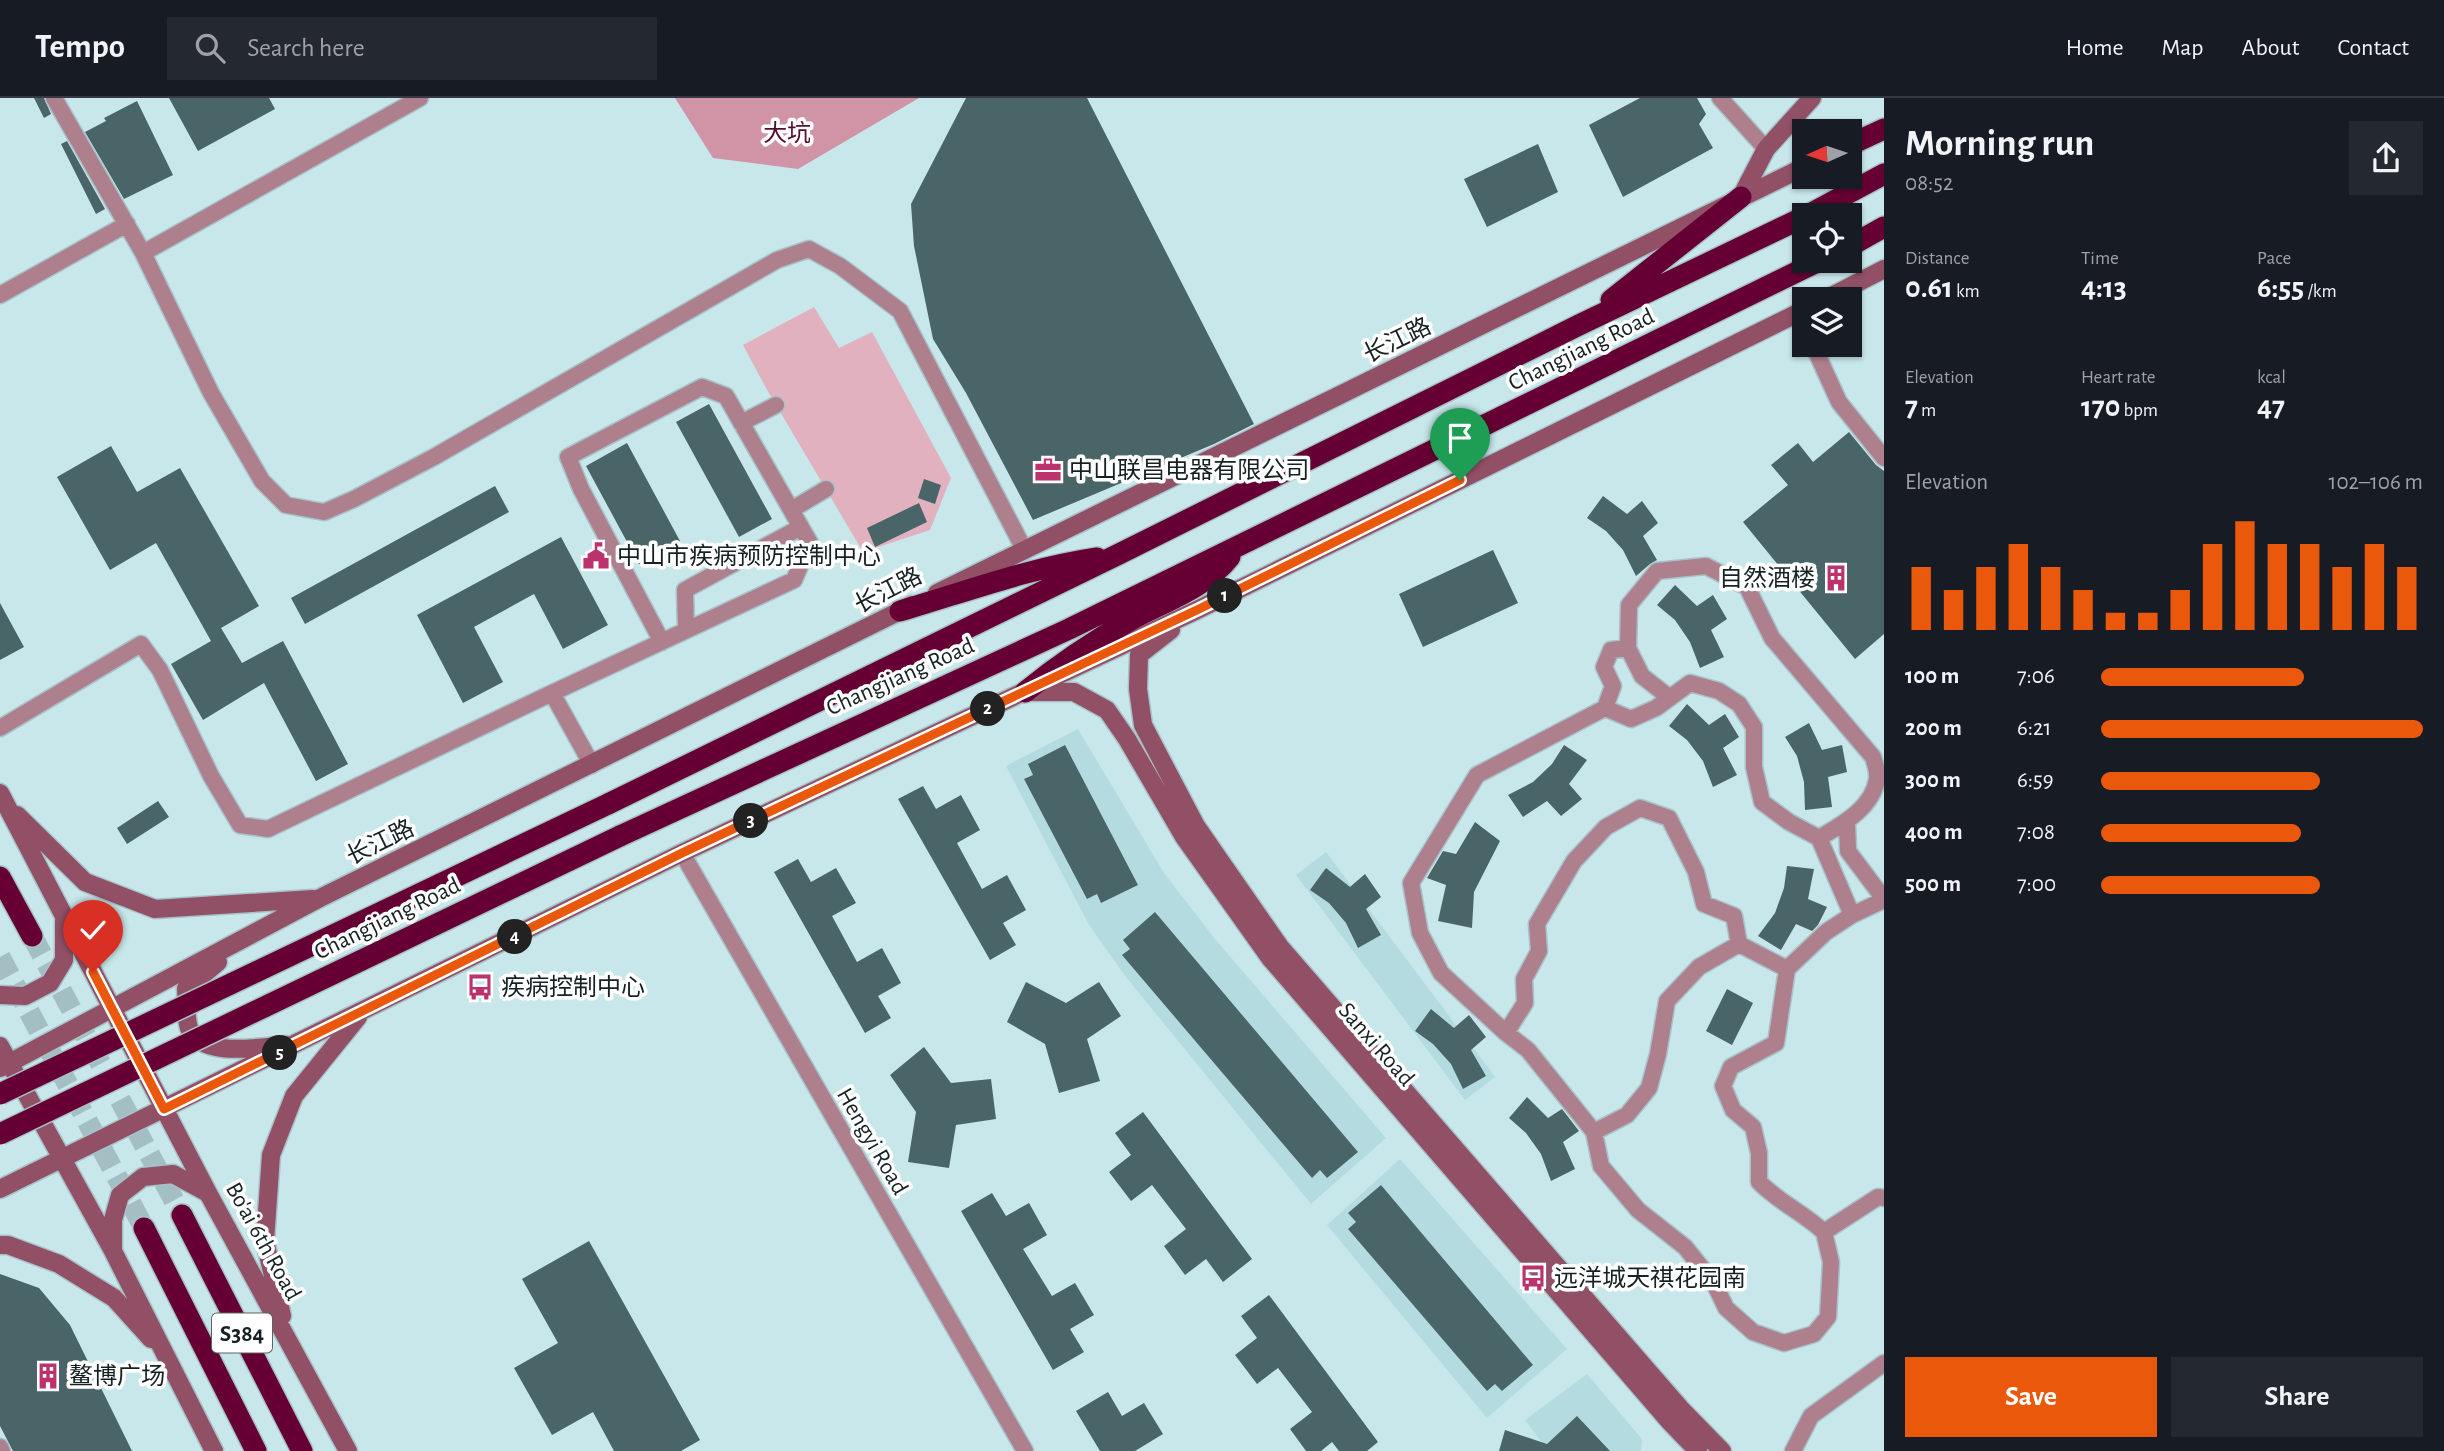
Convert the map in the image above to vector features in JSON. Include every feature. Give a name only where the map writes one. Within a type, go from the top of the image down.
[{"type":"highway","points":[[1862,140],[1884,129]]},
{"type":"highway","name":"Changjiang Road","points":[[1830,203],[1884,174]]},
{"type":"highway","points":[[1579,325],[1741,197]]},
{"type":"highway","name":"Changjiang Road","points":[[0,1094],[608,804],[1792,223]]},
{"type":"highway","points":[[1862,239],[1884,227]]},
{"type":"highway","name":"Changjiang Road","points":[[0,1134],[620,836],[1069,629],[1794,273]]},
{"type":"highway","points":[[1025,692],[1067,659],[1219,570],[1239,545]]},
{"type":"highway","points":[[900,611],[1050,566],[1119,554]]},
{"type":"highway","points":[[0,877],[32,936]]},
{"type":"highway","name":"S384","points":[[182,1215],[302,1451]]},
{"type":"highway","name":"S384","points":[[144,1228],[256,1451]]},
{"type":"main road","points":[[1741,197],[1766,149],[1812,98]]},
{"type":"main road","points":[[1862,138],[1884,123]]},
{"type":"main road","name":"长江路","points":[[5,1066],[320,898],[1792,173]]},
{"type":"main road","points":[[1849,287],[1884,269]]},
{"type":"main road","points":[[0,1189],[682,853],[1199,609],[1792,316]]},
{"type":"main road","name":"Sanxi Road","points":[[1199,609],[1139,655],[1138,689],[1143,725],[1196,826],[1280,947],[1680,1408],[1722,1451]]},
{"type":"main road","name":"Sanxi Road","points":[[1025,692],[1074,692],[1107,710],[1184,837],[1270,958],[1670,1423],[1698,1451]]},
{"type":"main road","points":[[3,799],[85,882],[155,909],[320,898]]},
{"type":"main road","name":"Bo'ai 6th Road","points":[[3,799],[208,1193],[348,1451]]},
{"type":"main road","points":[[0,996],[25,996],[50,983],[64,960],[64,917]]},
{"type":"main road","points":[[254,934],[187,989],[190,1031],[209,1046],[235,1049],[297,1044]]},
{"type":"main road","points":[[286,1337],[265,1241],[271,1155],[294,1096],[361,1013]]},
{"type":"main road","points":[[0,1046],[5,1066],[34,1109],[114,1251],[214,1451]]},
{"type":"main road","points":[[114,1251],[113,1220],[120,1195],[143,1177],[173,1174],[208,1193]]},
{"type":"main road","points":[[0,1245],[8,1245],[59,1264],[114,1298],[167,1357]]},
{"type":"street","points":[[54,98],[143,253],[211,393],[262,481],[286,505],[324,512],[354,499],[433,457],[777,260],[809,249],[840,266],[900,311],[1024,549]]},
{"type":"street","points":[[143,253],[420,98]]},
{"type":"street","points":[[1720,98],[1766,149]]},
{"type":"street","points":[[0,295],[127,225]]},
{"type":"street","points":[[1818,357],[1839,402],[1884,458]]},
{"type":"street","points":[[0,728],[141,643],[160,670],[211,776],[240,825],[268,829],[794,580],[810,543],[726,396],[702,387],[568,457],[581,489],[662,642]]},
{"type":"street","points":[[741,423],[776,405]]},
{"type":"street","points":[[791,510],[826,489]]},
{"type":"street","points":[[686,630],[685,590],[801,527]]},
{"type":"street","points":[[1670,698],[1642,677],[1628,648],[1629,605],[1657,571],[1706,566],[1747,587],[1772,638],[1873,757],[1877,778],[1871,797],[1847,821],[1819,838]]},
{"type":"street","points":[[1628,648],[1611,650],[1604,667],[1613,686],[1605,708],[1477,775],[1411,883],[1420,933],[1440,973],[1528,1050],[1594,1132],[1601,1166],[1638,1210],[1685,1247],[1714,1283],[1726,1308],[1753,1332],[1784,1343],[1814,1334],[1828,1317],[1831,1262],[1824,1232],[1803,1214],[1776,1199],[1759,1182],[1759,1153],[1754,1127],[1733,1110],[1723,1086],[1731,1066],[1776,1043],[1787,969],[1826,932],[1884,899],[1848,851],[1847,821]]},
{"type":"street","points":[[1605,708],[1631,719],[1656,708],[1690,683],[1719,691],[1740,704],[1754,727],[1754,767],[1762,802],[1819,838],[1852,915]]},
{"type":"street","points":[[552,693],[592,765]]},
{"type":"street","points":[[1506,1033],[1525,1003],[1524,979],[1539,951],[1537,925],[1574,861],[1606,827],[1640,808],[1669,818],[1696,872],[1704,904],[1734,916],[1739,944]]},
{"type":"street","name":"Hengyi Road","points":[[682,853],[1025,1451]]},
{"type":"street","points":[[1739,944],[1787,969]]},
{"type":"street","points":[[1594,1132],[1627,1115],[1649,1088],[1667,1001],[1699,967],[1739,944]]},
{"type":"street","points":[[1824,1232],[1878,1197],[1884,1198]]},
{"type":"street","points":[[1793,1451],[1811,1416],[1884,1363]]},
{"type":"shaded area","points":[[814,307],[839,348],[872,332],[951,478],[930,530],[863,552],[743,345]]},
{"type":"shaded area","points":[[1078,729],[1164,873],[1215,939],[1386,1138],[1311,1204],[1126,977],[1089,925],[1006,766]]},
{"type":"shaded area","points":[[1326,852],[1495,1077],[1465,1100],[1296,875]]},
{"type":"shaded area","points":[[1400,1159],[1567,1349],[1487,1418],[1327,1225]]},
{"type":"shaded area","points":[[1587,1374],[1642,1439],[1641,1451],[1548,1451],[1525,1420]]},
{"type":"green space","name":"大坑","points":[[675,98],[919,98],[798,169],[713,158]]},
{"type":"building","points":[[34,98],[44,98],[51,114],[44,118]]},
{"type":"building","points":[[169,98],[269,98],[275,109],[198,151]]},
{"type":"building","points":[[966,98],[1087,98],[1254,424],[1214,444],[1033,520],[966,393],[933,339],[914,246],[911,204]]},
{"type":"building","points":[[1640,98],[1697,98],[1706,114],[1699,124],[1713,148],[1623,197],[1589,125]]},
{"type":"building","points":[[137,101],[173,175],[124,199],[85,132],[106,121],[104,118]]},
{"type":"building","points":[[67,141],[105,209],[96,214],[61,144]]},
{"type":"building","points":[[1538,144],[1558,192],[1487,227],[1464,179]]},
{"type":"building","points":[[709,404],[772,519],[739,537],[676,422]]},
{"type":"building","name":"自然酒楼","points":[[1849,432],[1884,471],[1884,634],[1855,659],[1743,522],[1788,485],[1771,465],[1798,443],[1813,462]]},
{"type":"building","points":[[627,443],[680,541],[639,564],[586,466]]},
{"type":"building","points":[[111,446],[137,492],[180,468],[259,606],[221,628],[242,663],[283,641],[348,764],[316,781],[264,683],[203,720],[171,664],[211,641],[156,543],[110,570],[57,477]]},
{"type":"building","points":[[924,479],[941,485],[935,504],[918,498]]},
{"type":"building","points":[[495,486],[509,512],[305,624],[291,598]]},
{"type":"building","points":[[1603,496],[1627,514],[1642,501],[1658,523],[1643,536],[1657,560],[1636,576],[1623,550],[1606,531],[1587,518]]},
{"type":"building","points":[[919,503],[927,522],[875,547],[867,528]]},
{"type":"building","points":[[561,537],[608,625],[563,649],[534,594],[474,627],[503,682],[463,703],[417,615]]},
{"type":"building","points":[[1493,550],[1518,603],[1423,647],[1399,594]]},
{"type":"building","points":[[1675,585],[1697,606],[1713,595],[1727,619],[1711,630],[1724,657],[1700,668],[1690,642],[1675,620],[1657,605]]},
{"type":"building","points":[[0,603],[24,647],[0,660]]},
{"type":"building","points":[[1687,704],[1709,725],[1725,714],[1739,737],[1723,748],[1737,775],[1713,787],[1703,761],[1687,740],[1669,726]]},
{"type":"building","points":[[1809,723],[1822,750],[1842,745],[1847,772],[1828,777],[1832,807],[1805,810],[1804,782],[1797,756],[1785,737]]},
{"type":"building","points":[[1065,745],[1138,885],[1101,903],[1097,894],[1087,899],[1024,779],[1033,775],[1028,764]]},
{"type":"building","points":[[1564,745],[1587,760],[1569,784],[1582,799],[1561,816],[1547,801],[1523,817],[1508,795],[1533,782],[1552,764]]},
{"type":"building","points":[[923,786],[936,809],[961,795],[980,830],[957,843],[982,889],[1007,875],[1026,910],[1003,923],[1016,945],[990,960],[898,799]]},
{"type":"building","points":[[158,801],[169,817],[127,844],[117,828]]},
{"type":"building","points":[[1475,822],[1500,841],[1474,892],[1472,928],[1438,921],[1446,885],[1427,878],[1443,851],[1456,854]]},
{"type":"building","points":[[798,859],[811,882],[836,868],[856,903],[832,916],[857,962],[882,948],[901,983],[878,996],[891,1018],[865,1033],[774,872]]},
{"type":"building","points":[[1787,866],[1814,869],[1808,899],[1827,907],[1812,931],[1796,924],[1781,950],[1758,936],[1775,913],[1784,888]]},
{"type":"building","points":[[1326,868],[1350,887],[1365,874],[1381,897],[1366,909],[1381,935],[1358,948],[1346,923],[1329,903],[1310,890]]},
{"type":"building","points":[[1155,912],[1358,1152],[1327,1178],[1320,1170],[1312,1178],[1122,955],[1130,949],[1123,940]]},
{"type":"building","points":[[1026,982],[1066,1003],[1099,982],[1121,1016],[1087,1039],[1100,1081],[1059,1093],[1045,1044],[1007,1022]]},
{"type":"building","points":[[1727,989],[1753,1003],[1732,1045],[1706,1031]]},
{"type":"building","points":[[1431,1009],[1454,1028],[1469,1015],[1486,1037],[1471,1050],[1486,1076],[1463,1089],[1451,1064],[1433,1044],[1415,1031]]},
{"type":"building","points":[[924,1047],[951,1083],[991,1079],[996,1119],[956,1125],[949,1168],[908,1162],[916,1112],[890,1075]]},
{"type":"building","points":[[1527,1097],[1548,1118],[1562,1109],[1579,1131],[1563,1142],[1575,1169],[1551,1181],[1541,1154],[1526,1133],[1509,1118]]},
{"type":"building","points":[[1143,1112],[1252,1259],[1223,1282],[1206,1259],[1185,1275],[1164,1246],[1186,1229],[1152,1185],[1131,1201],[1109,1172],[1131,1155],[1115,1133]]},
{"type":"building","points":[[1381,1185],[1533,1365],[1502,1391],[1495,1384],[1487,1391],[1348,1229],[1356,1222],[1348,1213]]},
{"type":"building","points":[[992,1193],[1006,1216],[1029,1203],[1047,1235],[1023,1249],[1052,1296],[1075,1283],[1094,1315],[1070,1329],[1084,1352],[1053,1370],[961,1211]]},
{"type":"building","points":[[589,1241],[700,1440],[681,1451],[614,1451],[593,1412],[552,1435],[514,1368],[558,1343],[522,1279]]},
{"type":"building","name":"鳌博广场","points":[[0,1274],[39,1288],[70,1325],[132,1451],[13,1451],[0,1426]]},
{"type":"building","points":[[1269,1295],[1378,1442],[1367,1451],[1339,1451],[1332,1442],[1321,1451],[1306,1451],[1290,1429],[1312,1412],[1278,1368],[1257,1384],[1235,1355],[1257,1338],[1241,1316]]},
{"type":"building","points":[[1108,1392],[1122,1416],[1144,1403],[1163,1434],[1135,1451],[1100,1451],[1076,1411]]},
{"type":"building","points":[[1577,1416],[1610,1451],[1499,1451],[1505,1430],[1547,1444]]},
{"type":"tunnel","points":[[32,936],[182,1215]]},
{"type":"tunnel","points":[[0,957],[144,1228]]},
{"type":"place","name":"中山联昌电器有限公司","points":[[1048,470]]},
{"type":"place","name":"中山市疾病预防控制中心","points":[[596,556]]},
{"type":"place","name":"自然酒楼","points":[[1836,578]]},
{"type":"place","name":"疾病控制中心","points":[[480,987]]},
{"type":"place","name":"远洋城天祺花园南","points":[[1533,1278]]},
{"type":"place","name":"鳌博广场","points":[[48,1376]]},
{"type":"route","points":[[93,972],[164,1109],[682,853],[1199,609],[1460,480]]}]
